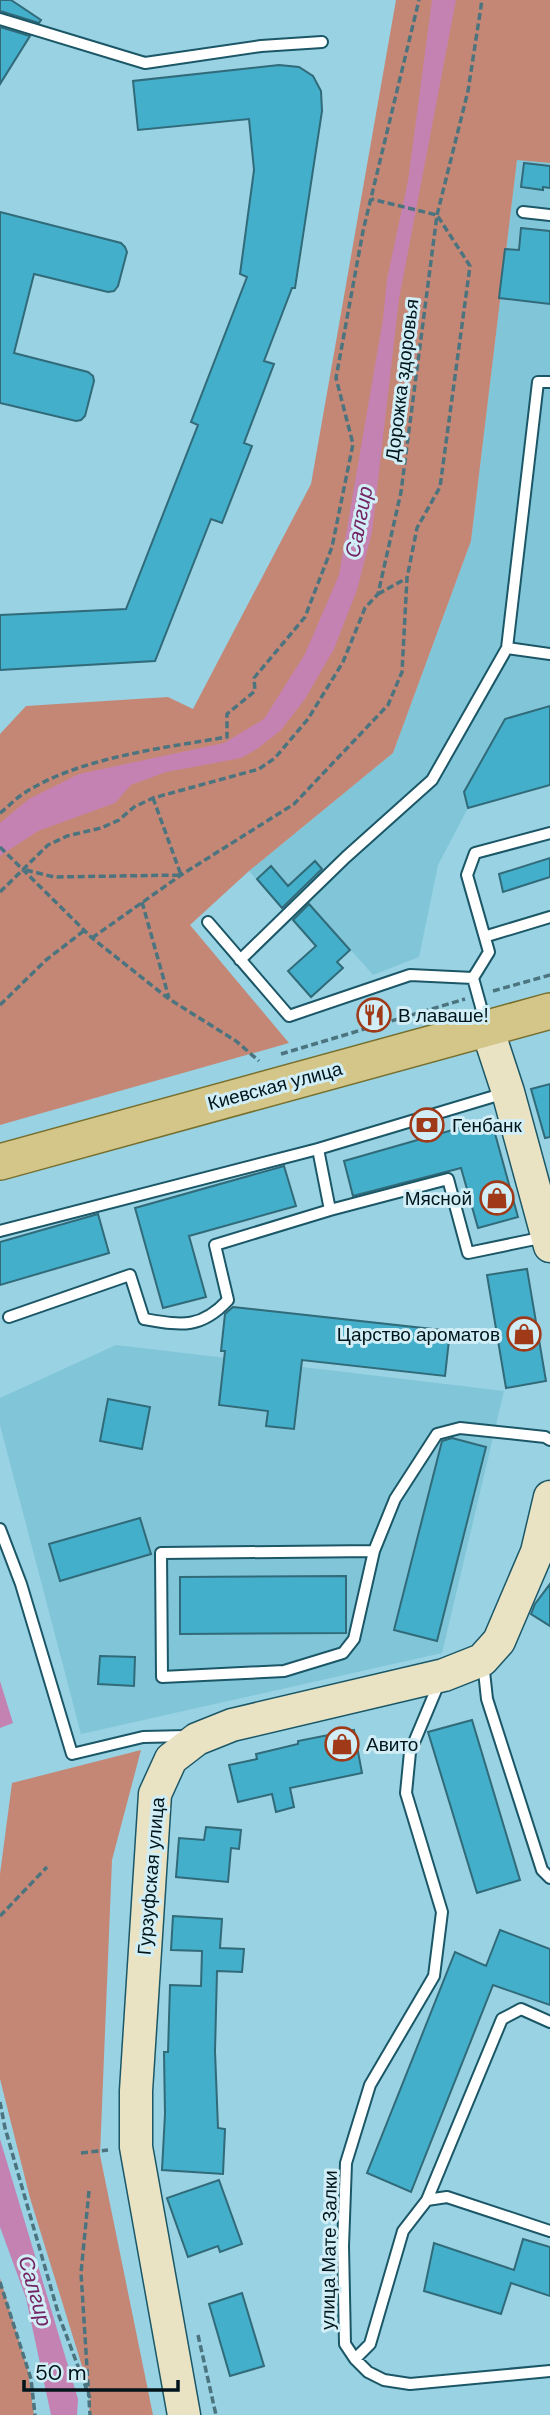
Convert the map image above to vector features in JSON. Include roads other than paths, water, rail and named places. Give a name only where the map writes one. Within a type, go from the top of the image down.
[{"type":"main road","name":"Киевская улица","points":[[0,1162],[483,1012],[550,1010]]},
{"type":"main road","points":[[483,1012],[545,1201],[549,1241]]},
{"type":"main road","points":[[482,1660],[499,1640],[542,1555],[550,1497]]},
{"type":"main road","name":"Гурзуфская улица","points":[[184,2415],[136,2147],[136,2091],[155,1794],[171,1759],[197,1739],[232,1725],[444,1675],[482,1660]]},
{"type":"lane","points":[[0,19],[145,63],[261,46],[322,42]]},
{"type":"lane","points":[[523,212],[550,215]]},
{"type":"lane","points":[[240,960],[346,857],[432,780],[507,648],[538,383],[550,382]]},
{"type":"lane","points":[[507,648],[550,654]]},
{"type":"lane","points":[[483,1012],[473,978],[489,952],[487,936],[467,875],[475,853],[550,833]]},
{"type":"lane","points":[[487,936],[550,917]]},
{"type":"lane","points":[[208,922],[289,1016],[410,975],[473,978]]},
{"type":"lane","points":[[0,1231],[318,1149],[508,1092]]},
{"type":"lane","points":[[318,1149],[330,1210]]},
{"type":"lane","points":[[9,1317],[130,1275],[144,1320],[187,1326],[218,1312],[228,1300],[215,1245],[330,1210],[448,1179],[468,1253],[549,1241]]},
{"type":"lane","points":[[373,1551],[161,1553],[162,1677],[284,1671],[342,1653],[354,1639],[373,1551],[395,1499],[437,1434],[460,1428],[545,1437],[550,1440]]},
{"type":"lane","points":[[0,1529],[21,1584],[72,1754],[143,1737],[207,1735]]},
{"type":"lane","points":[[482,1660],[487,1699],[542,1870],[550,1878]]},
{"type":"lane","name":"улица Мате Залки","points":[[355,2359],[345,2344],[343,2246],[346,2163],[370,2085],[434,1976],[442,1912],[406,1793],[410,1752],[444,1675]]},
{"type":"lane","points":[[550,2022],[521,2009],[502,2018],[427,2200],[403,2231],[370,2344],[355,2359],[368,2372],[384,2380],[410,2384],[550,2371]]},
{"type":"lane","points":[[427,2200],[447,2197],[550,2231]]},
{"type":"water","name":"Салгир","points":[[432,0],[456,0],[399,299],[372,532],[357,590],[334,649],[305,699],[281,730],[257,749],[241,758],[166,772],[131,785],[115,803],[38,831],[0,856],[0,823],[29,799],[79,774],[224,743],[264,719],[305,654],[339,575],[383,319],[387,279],[408,181]]},
{"type":"water","points":[[0,1681],[13,1723],[0,1728]]},
{"type":"water","name":"Салгир","points":[[0,2139],[78,2399],[77,2415],[51,2415],[26,2298],[0,2227]]},
{"type":"place","name":"В лаваше!","points":[[374,1015]]},
{"type":"place","name":"Генбанк","points":[[427,1125]]},
{"type":"place","name":"Мясной","points":[[497,1198]]},
{"type":"place","name":"Царство ароматов","points":[[524,1334]]},
{"type":"place","name":"Авито","points":[[342,1744]]}]
